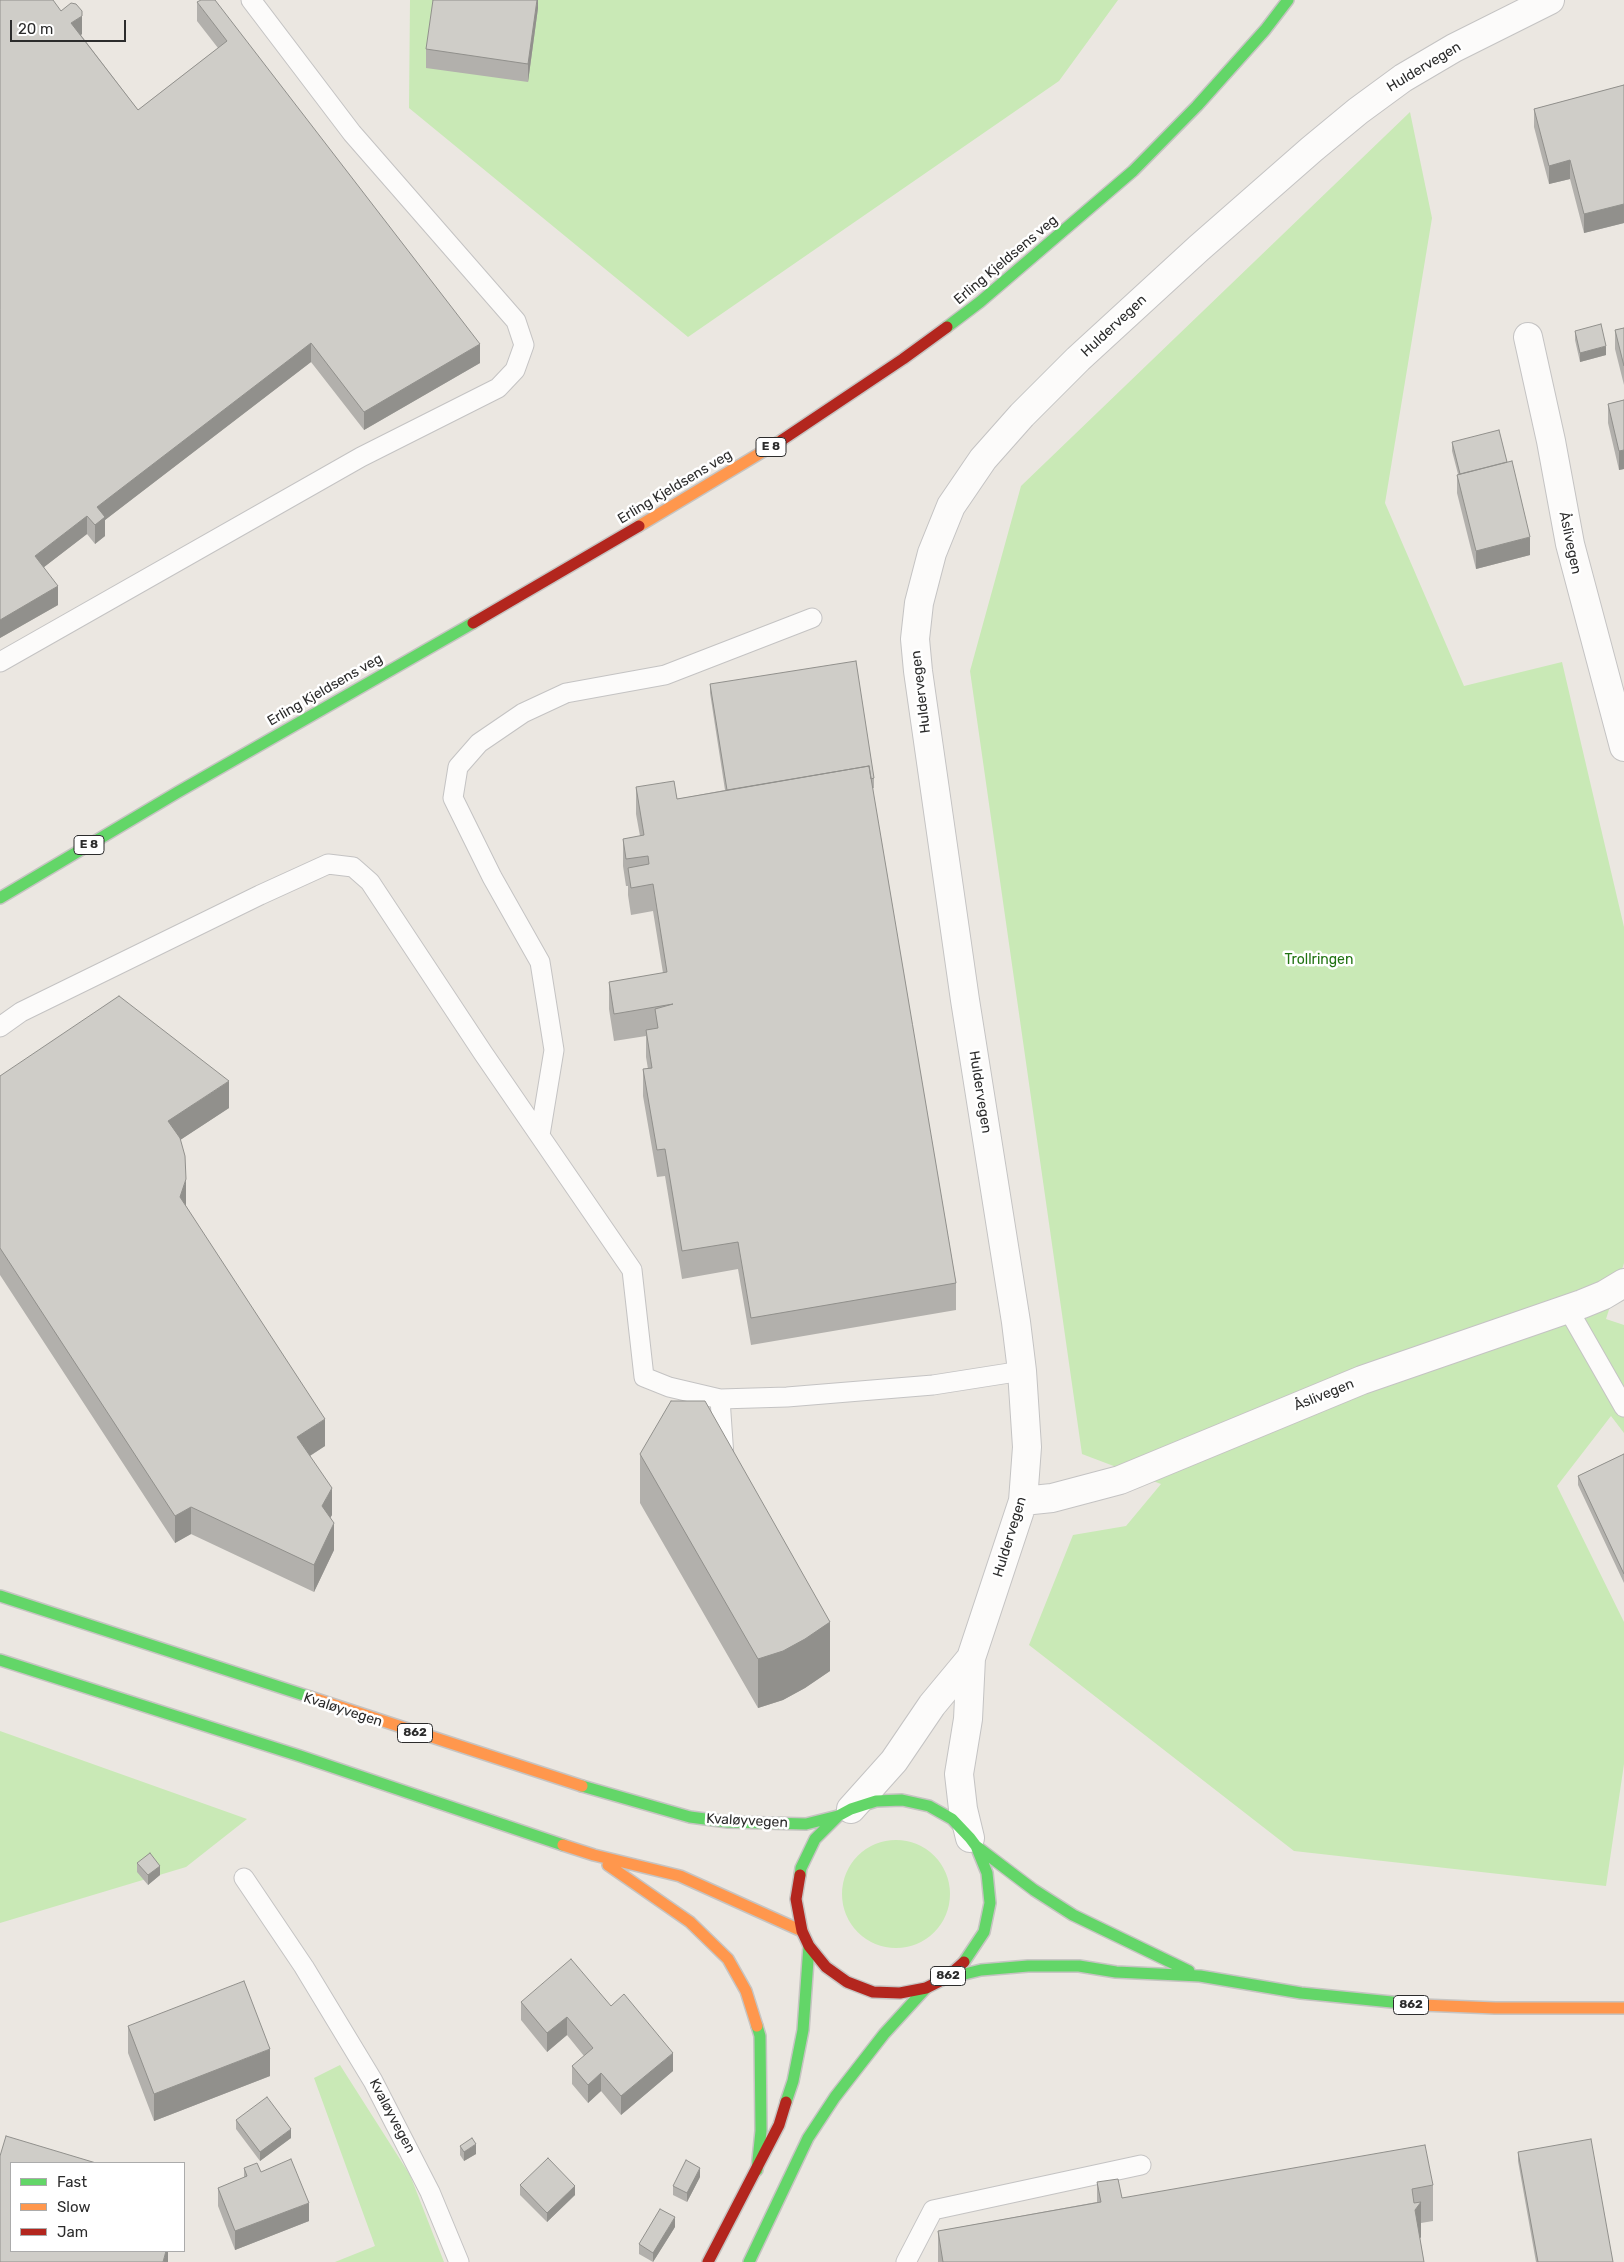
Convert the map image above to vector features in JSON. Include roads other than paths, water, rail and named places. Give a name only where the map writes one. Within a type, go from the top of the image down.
[{"type":"main road","name":"Erling Kjeldsens veg","points":[[0,898],[169,797],[550,578],[780,442],[903,359],[980,302],[1133,171],[1197,106],[1265,30],[1288,0]]},
{"type":"main road","name":"Kvaløyvegen","points":[[0,1596],[540,1773],[690,1816],[728,1822],[806,1824],[844,1813]]},
{"type":"main road","name":"862","points":[[0,1660],[300,1756],[594,1855],[680,1876],[802,1931]]},
{"type":"main road","name":"862","points":[[1200,1976],[1073,1915],[1034,1890],[973,1842],[952,1819],[929,1806],[902,1800],[876,1801],[844,1813],[815,1839],[800,1868],[796,1899],[802,1931],[809,1946],[826,1967],[847,1982],[873,1992],[900,1994],[926,1988],[946,1978],[981,1970],[1028,1966],[1079,1966],[1116,1972],[1200,1976],[1301,1993],[1405,2004],[1495,2008],[1624,2008]]},
{"type":"main road","name":"862","points":[[946,1978],[968,1958],[984,1932],[990,1903],[987,1873],[973,1842]]},
{"type":"main road","name":"862","points":[[594,1855],[690,1922],[728,1959],[746,1991],[760,2036],[761,2132],[757,2170]]},
{"type":"main road","name":"862","points":[[708,2262],[779,2125],[793,2081],[803,2030],[809,1946]]},
{"type":"main road","name":"862","points":[[748,2262],[808,2138],[835,2098],[884,2034],[926,1988]]},
{"type":"street","name":"Huldervegen","points":[[973,1842],[963,1809],[959,1774],[968,1719],[971,1658],[1023,1501],[1027,1446],[1022,1371],[962,980],[918,671],[916,639],[919,603],[932,553],[951,506],[983,459],[1022,415],[1078,359],[1199,248],[1312,149],[1402,78],[1454,48],[1550,0]]},
{"type":"street","name":"Åslivegen","points":[[1528,337],[1551,441],[1570,544],[1624,747]]},
{"type":"street","name":"Åslivegen","points":[[1023,1501],[1052,1498],[1120,1480],[1362,1380],[1568,1309],[1604,1295],[1624,1283]]},
{"type":"street","name":"Huldervegen","points":[[844,1813],[894,1761],[932,1705],[971,1658]]},
{"type":"lane","points":[[0,662],[361,457],[498,388],[515,370],[524,345],[516,321],[352,134],[251,0]]},
{"type":"lane","points":[[540,1135],[554,1050],[540,962],[492,877],[453,798],[458,767],[479,743],[523,713],[566,693],[665,675],[812,618]]},
{"type":"lane","points":[[0,1027],[21,1012],[328,864],[352,868],[370,882],[632,1270],[644,1377],[669,1387],[720,1399],[786,1397],[933,1385],[1022,1371]]},
{"type":"lane","points":[[1568,1309],[1624,1407]]},
{"type":"lane","points":[[720,1399],[724,1459]]},
{"type":"lane","name":"Kvaløyvegen","points":[[244,1878],[309,1975],[374,2081],[430,2192],[459,2262]]},
{"type":"lane","points":[[906,2262],[933,2210],[1140,2164]]},
{"type":"park label","name":"Trollringen","points":[[1319,960]]}]
